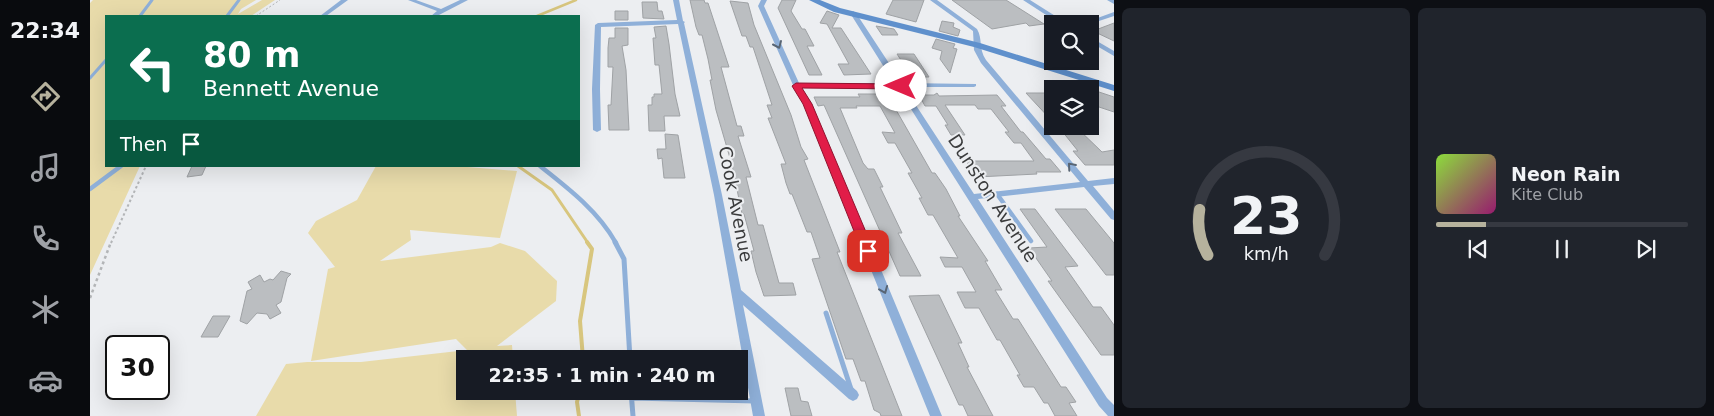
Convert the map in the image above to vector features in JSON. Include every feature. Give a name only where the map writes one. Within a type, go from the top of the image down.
[{"type":"street","points":[[324,15],[345,0]]},
{"type":"street","points":[[411,0],[440,11]]},
{"type":"street","points":[[435,15],[465,0]]},
{"type":"street","name":"Cook Avenue","points":[[676,0],[736,292],[746,350]]},
{"type":"street","points":[[764,0],[762,6],[764,14],[796,86],[808,104],[936,416]]},
{"type":"street","points":[[813,0],[826,6],[977,45],[1114,88]]},
{"type":"street","points":[[933,0],[972,26],[978,35],[979,55],[989,69],[1114,217]]},
{"type":"street","points":[[1026,0],[1050,15]]},
{"type":"street","points":[[1110,0],[1114,2]]},
{"type":"street","name":"Dunston Avenue","points":[[853,13],[1103,402],[1114,414]]},
{"type":"street","points":[[1099,19],[1114,14]]},
{"type":"street","points":[[597,130],[598,25],[682,22]]},
{"type":"street","points":[[1099,45],[1114,54]]},
{"type":"street","points":[[796,86],[974,85]]},
{"type":"street","points":[[971,197],[1114,181]]},
{"type":"street","points":[[736,292],[853,396]]},
{"type":"street","name":"Cook Avenue","points":[[748,361],[759,416]]},
{"type":"street","name":"Dunston Avenue","points":[[1103,402],[1108,416]]},
{"type":"lane","points":[[141,15],[152,0]]},
{"type":"lane","points":[[227,15],[239,0]]},
{"type":"lane","points":[[90,78],[105,61]]},
{"type":"lane","points":[[90,189],[120,167]]},
{"type":"lane","points":[[541,167],[573,192],[595,214],[610,231],[624,259],[630,350]]},
{"type":"lane","points":[[997,194],[1031,241]]},
{"type":"lane","points":[[826,313],[853,396]]},
{"type":"lane","points":[[632,400],[633,416]]},
{"type":"lane","points":[[738,400],[756,401]]},
{"type":"path","points":[[258,15],[280,0]]},
{"type":"path","points":[[90,298],[111,243],[146,167]]},
{"type":"shaded area","points":[[93,0],[256,0],[241,9],[238,14],[262,0],[275,0],[252,15],[105,15],[105,167],[140,167],[90,275],[90,3]]},
{"type":"shaded area","points":[[375,167],[467,167],[517,171],[500,238],[410,230],[411,240],[380,261],[491,247],[500,243],[525,251],[557,281],[556,301],[497,346],[512,345],[512,350],[467,350],[456,339],[311,361],[328,269],[335,267],[308,233],[316,221],[357,200]]},
{"type":"shaded area","points":[[456,351],[456,400],[516,400],[517,416],[256,416],[286,364],[361,362]]},
{"type":"building","points":[[690,0],[704,0],[705,3],[708,3],[729,67],[721,67],[737,126],[741,126],[744,136],[738,136],[751,177],[746,177],[758,225],[763,225],[779,283],[793,283],[796,295],[764,296],[756,272],[751,251],[754,251],[744,214],[742,214],[732,165],[716,110],[710,80],[712,80],[702,35],[699,35],[696,27]]},
{"type":"building","points":[[782,0],[796,0],[791,11],[802,29],[805,29],[814,46],[807,46],[822,75],[809,75],[778,8]]},
{"type":"building","points":[[893,0],[924,0],[916,22],[886,14]]},
{"type":"building","points":[[952,0],[1006,0],[1044,24],[1029,26],[1026,23],[992,29]]},
{"type":"building","points":[[730,1],[748,3],[754,25],[791,115],[801,147],[808,159],[804,160],[840,252],[837,252],[902,416],[881,416],[880,413],[874,410],[865,381],[861,381],[853,359],[846,359],[812,259],[820,258],[811,232],[807,232],[786,183],[781,164],[786,164],[768,118],[772,118],[767,105],[772,105],[753,47],[750,47],[746,36],[742,36]]},
{"type":"building","points":[[642,2],[657,2],[658,11],[662,11],[664,19],[643,18]]},
{"type":"building","points":[[615,11],[628,11],[628,20],[615,20]]},
{"type":"building","points":[[827,11],[839,15],[832,28],[841,28],[871,74],[844,75],[838,64],[849,64],[827,24],[820,23]]},
{"type":"building","points":[[942,21],[954,23],[953,27],[960,30],[958,36],[939,31]]},
{"type":"building","points":[[1114,23],[1114,41],[1099,34],[1099,29]]},
{"type":"building","points":[[666,26],[675,94],[680,116],[664,116],[665,131],[649,131],[648,105],[652,105],[654,94],[662,94],[659,65],[655,65],[653,38],[656,38],[654,27]]},
{"type":"building","points":[[876,26],[894,29],[898,35],[882,35]]},
{"type":"building","points":[[615,28],[628,28],[628,45],[622,46],[626,70],[629,130],[609,130],[608,105],[611,105],[613,67],[608,67],[608,48],[609,38],[615,38]]},
{"type":"building","points":[[936,39],[955,44],[953,48],[957,49],[950,73],[940,59],[942,51],[932,48]]},
{"type":"building","points":[[897,54],[914,54],[929,77],[912,77]]},
{"type":"building","points":[[1099,92],[1114,97],[1114,112],[1099,107]]},
{"type":"building","points":[[937,93],[939,96],[997,95],[1006,106],[1001,106],[1021,132],[1061,172],[977,177],[966,161],[1034,161],[1021,143],[1014,143],[1005,132],[1009,132],[991,109],[978,109],[975,105],[945,105],[965,135],[951,135],[945,125],[948,125],[936,106],[925,106],[919,95],[934,95]]},
{"type":"building","points":[[1026,93],[1044,93],[1044,112]]},
{"type":"building","points":[[858,94],[887,94],[932,173],[935,173],[946,189],[960,216],[958,216],[988,261],[985,261],[1002,290],[995,290],[1013,319],[1018,319],[1061,387],[1066,387],[1076,402],[1069,403],[1077,416],[1055,416],[1048,403],[1044,403],[1034,387],[1024,387],[1017,375],[1020,375],[979,308],[965,308],[957,292],[976,292],[962,267],[945,267],[940,257],[958,258],[933,215],[928,215],[919,198],[922,198],[908,173],[912,173],[895,143],[888,143],[882,132],[895,133],[880,106],[840,108],[863,163],[868,169],[874,169],[883,187],[880,187],[902,233],[898,233],[921,276],[900,276],[824,105],[818,106],[814,97],[860,97]]},
{"type":"building","points":[[665,134],[678,135],[685,178],[664,178],[662,158],[658,159],[657,149],[666,149]]},
{"type":"building","points":[[1065,135],[1084,135],[1102,152],[1114,150],[1114,165],[1085,165],[1073,151],[1078,151]]},
{"type":"building","points":[[192,167],[206,167],[202,175],[187,177]]},
{"type":"building","points":[[1020,209],[1035,209],[1078,266],[1065,267],[1093,307],[1101,307],[1114,325],[1114,355],[1101,355],[1048,281],[1052,281],[1029,248],[1047,247]]},
{"type":"building","points":[[1055,209],[1086,209],[1114,243],[1114,275],[1106,275]]},
{"type":"building","points":[[281,271],[291,274],[287,278],[281,302],[276,305],[281,313],[270,319],[267,314],[257,313],[247,324],[240,321],[247,291],[252,289],[248,282],[260,275],[264,282],[270,279],[273,280]]},
{"type":"building","points":[[939,295],[962,343],[958,343],[969,367],[967,367],[993,416],[968,416],[963,405],[959,405],[909,296]]},
{"type":"building","points":[[213,316],[230,316],[218,337],[201,337]]},
{"type":"building","points":[[785,388],[798,388],[801,401],[808,402],[812,416],[791,416]]},
{"type":"waterway","points":[[539,15],[576,0]]},
{"type":"waterway","points":[[519,167],[552,190],[588,243]]},
{"type":"waterway","points":[[582,350],[580,321],[592,249],[587,242]]},
{"type":"waterway","points":[[578,400],[579,416]]},
{"type":"route","points":[[868,251],[808,104],[796,86],[901,86]]}]
